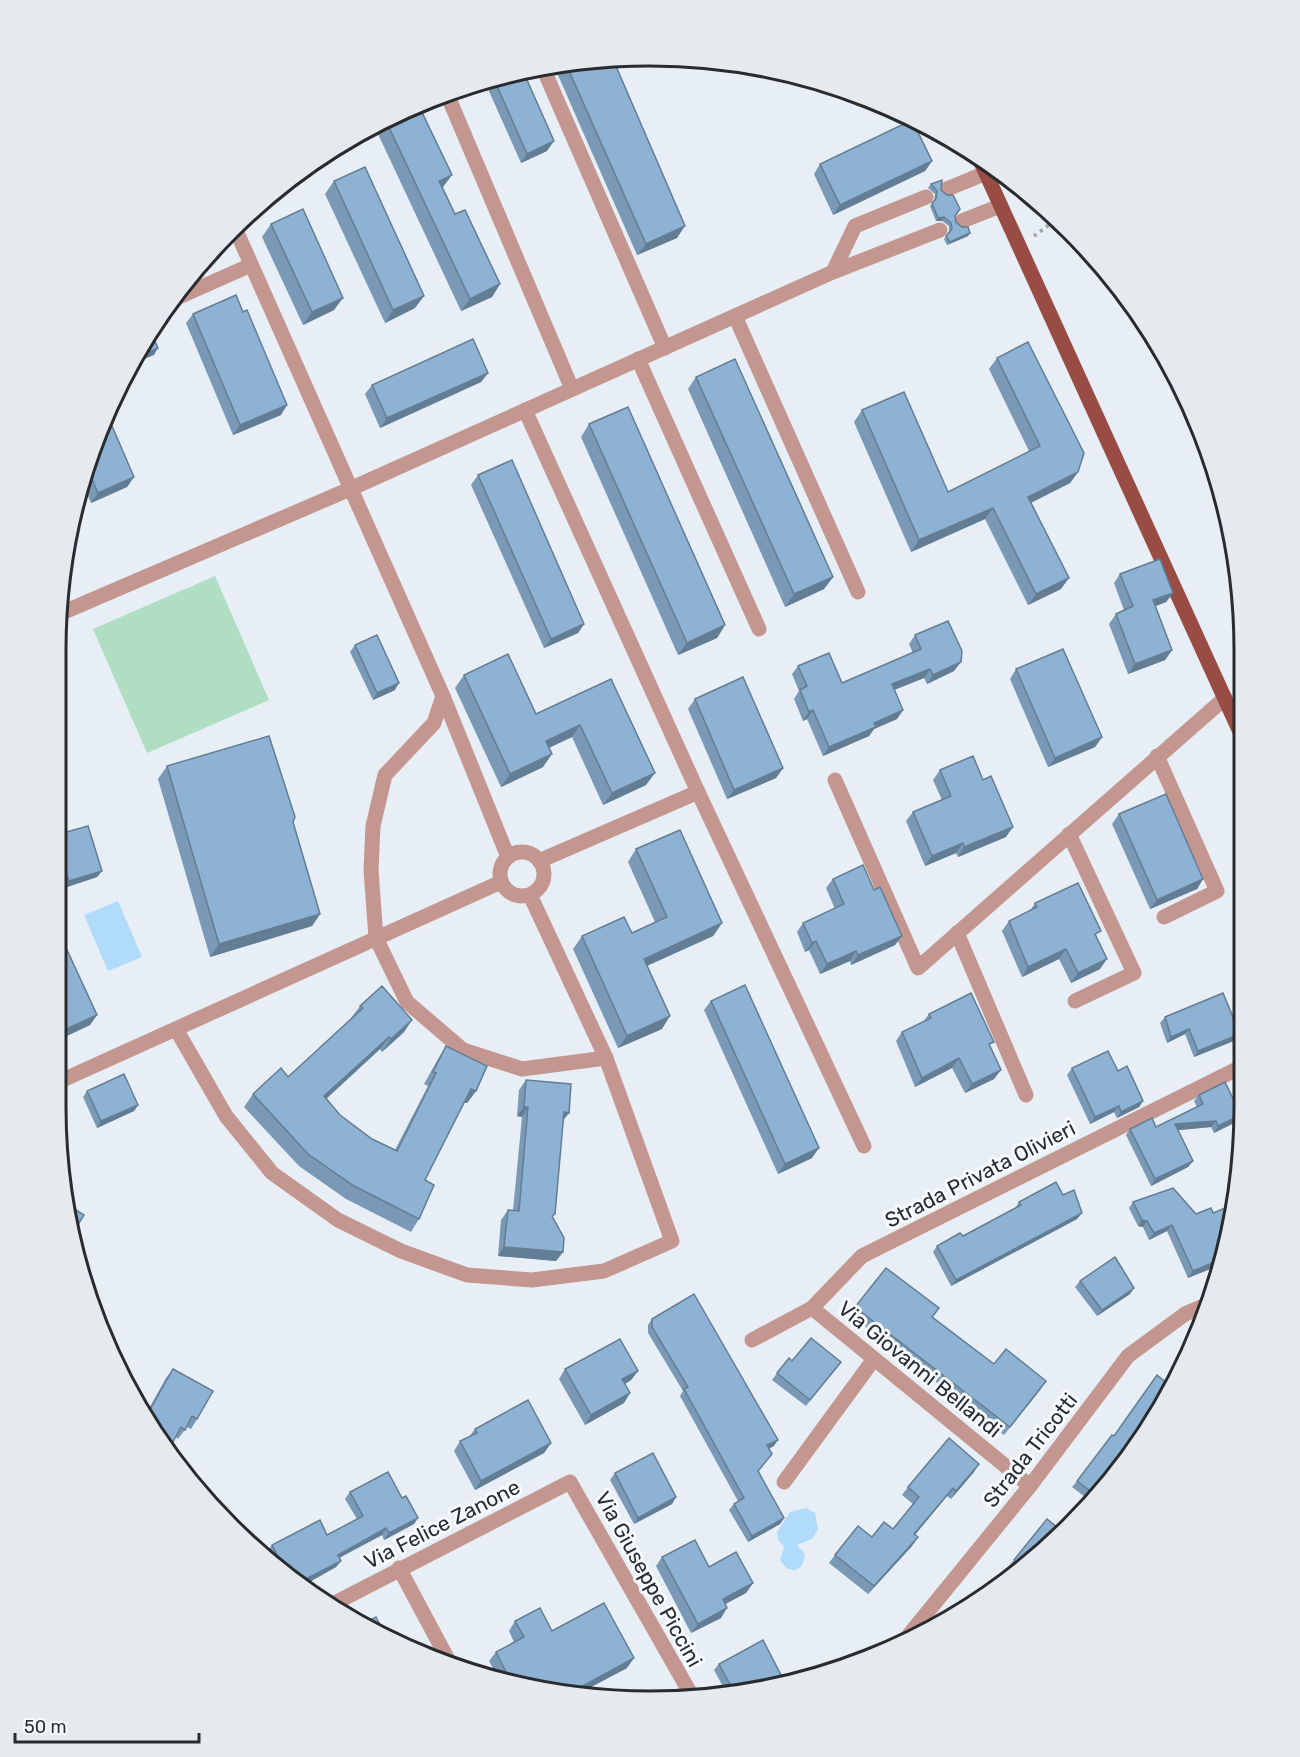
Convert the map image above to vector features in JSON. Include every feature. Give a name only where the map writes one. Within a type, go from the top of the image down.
[{"type":"main road","points":[[986,173],[1234,718]]},
{"type":"street","points":[[546,75],[665,348]]},
{"type":"street","points":[[450,101],[572,389]]},
{"type":"street","points":[[947,189],[986,173]]},
{"type":"street","points":[[833,272],[855,226],[926,197]]},
{"type":"street","points":[[962,221],[1000,206]]},
{"type":"street","points":[[67,611],[350,489],[833,272],[940,230]]},
{"type":"street","points":[[238,236],[443,696],[508,857]]},
{"type":"street","points":[[188,293],[251,265]]},
{"type":"street","points":[[735,316],[858,592]]},
{"type":"street","points":[[639,359],[759,629]]},
{"type":"street","points":[[525,410],[698,792],[864,1146]]},
{"type":"street","points":[[443,696],[434,723],[385,775],[373,826],[371,870],[376,938],[407,1002],[463,1050],[522,1069],[606,1058]]},
{"type":"street","points":[[835,780],[918,968],[1225,698]]},
{"type":"street","points":[[1158,756],[1217,891],[1164,916]]},
{"type":"street","points":[[539,861],[698,792]]},
{"type":"street","points":[[1069,834],[1134,973],[1075,1001]]},
{"type":"street","points":[[527,853],[539,861],[543,867],[542,882],[530,894],[513,895],[501,882],[502,865],[508,857],[527,853]]},
{"type":"street","points":[[66,1078],[501,882]]},
{"type":"street","points":[[176,1029],[226,1116],[272,1173],[338,1220],[401,1251],[467,1275],[532,1280],[604,1271],[672,1241],[606,1058],[530,894]]},
{"type":"street","points":[[957,933],[1026,1095]]},
{"type":"street","name":"Strada Privata Olivieri","points":[[752,1340],[812,1308],[862,1256],[1234,1070]]},
{"type":"street","name":"Via Giovanni Bellandi","points":[[812,1308],[1030,1485]]},
{"type":"street","name":"Strada Tricotti","points":[[915,1627],[1030,1485],[1128,1356],[1185,1314],[1198,1308]]},
{"type":"street","points":[[784,1482],[874,1359]]},
{"type":"street","name":"Via Felice Zanone","points":[[339,1601],[570,1482]]},
{"type":"street","name":"Via Giuseppe Piccini","points":[[570,1482],[689,1690]]},
{"type":"street","points":[[399,1568],[445,1654]]},
{"type":"path","points":[[1019,247],[1050,224]]},
{"type":"green space","points":[[215,576],[269,700],[147,753],[93,629]]},
{"type":"water","points":[[118,901],[142,957],[108,971],[84,915]]},
{"type":"water","points":[[806,1508],[815,1513],[818,1529],[812,1539],[797,1545],[805,1554],[802,1566],[795,1570],[787,1569],[780,1560],[784,1546],[778,1540],[777,1532],[790,1512]]},
{"type":"building","points":[[616,67],[685,226],[646,244],[569,72]]},
{"type":"building","points":[[527,79],[554,141],[527,154],[497,87]]},
{"type":"building","points":[[422,112],[452,175],[439,181],[455,214],[465,210],[500,284],[470,299],[389,128]]},
{"type":"building","points":[[904,124],[917,131],[932,161],[840,205],[820,164]]},
{"type":"building","points":[[365,167],[424,296],[393,310],[334,181]]},
{"type":"building","points":[[942,180],[941,190],[947,195],[953,195],[960,209],[955,216],[956,222],[962,227],[968,227],[970,233],[950,242],[946,236],[952,229],[951,223],[944,217],[938,218],[932,203],[936,199],[937,191],[931,184]]},
{"type":"building","points":[[303,209],[343,298],[312,312],[271,224]]},
{"type":"building","points":[[236,295],[243,312],[247,310],[287,405],[240,425],[193,314]]},
{"type":"building","points":[[473,339],[488,373],[387,418],[372,385]]},
{"type":"building","points":[[155,341],[158,348],[147,353]]},
{"type":"building","points":[[1028,342],[1084,453],[1078,472],[1028,497],[1069,578],[1036,594],[993,508],[919,540],[862,410],[904,392],[948,492],[1040,446],[997,358]]},
{"type":"building","points":[[735,359],[833,577],[794,594],[696,377]]},
{"type":"building","points":[[628,407],[725,625],[687,643],[589,424]]},
{"type":"building","points":[[111,424],[134,477],[98,493],[92,479]]},
{"type":"building","points":[[512,460],[584,624],[551,639],[478,475]]},
{"type":"building","points":[[1160,559],[1173,593],[1153,600],[1172,650],[1135,664],[1116,614],[1133,606],[1120,574]]},
{"type":"building","points":[[948,621],[962,651],[961,662],[933,675],[930,669],[892,684],[903,710],[874,723],[876,727],[829,747],[813,710],[809,712],[800,690],[807,686],[798,666],[829,653],[842,683],[921,649],[915,635]]},
{"type":"building","points":[[377,635],[399,683],[377,693],[355,645]]},
{"type":"building","points":[[1063,649],[1102,737],[1055,758],[1016,669]]},
{"type":"building","points":[[508,654],[536,714],[611,679],[655,773],[612,793],[580,725],[546,741],[552,754],[510,774],[464,675]]},
{"type":"building","points":[[743,677],[783,768],[734,790],[695,699]]},
{"type":"building","points":[[269,736],[295,817],[293,822],[320,914],[219,944],[167,766]]},
{"type":"building","points":[[973,756],[983,780],[991,776],[1013,827],[964,847],[963,843],[932,856],[913,812],[951,796],[940,770]]},
{"type":"building","points":[[1166,794],[1203,879],[1157,900],[1119,814]]},
{"type":"building","points":[[88,826],[102,871],[69,881],[66,872],[66,832]]},
{"type":"building","points":[[680,830],[722,923],[644,959],[670,1016],[627,1036],[582,936],[624,917],[632,933],[667,917],[636,849]]},
{"type":"building","points":[[863,865],[874,890],[880,887],[902,936],[858,955],[856,951],[827,964],[816,941],[812,943],[803,923],[844,904],[833,879]]},
{"type":"building","points":[[1078,883],[1101,931],[1095,934],[1107,959],[1078,973],[1066,949],[1028,967],[1009,921],[1037,907],[1035,903]]},
{"type":"building","points":[[66,948],[97,1015],[66,1029]]},
{"type":"building","points":[[745,985],[819,1148],[785,1164],[711,1001]]},
{"type":"building","points":[[382,986],[412,1020],[391,1039],[389,1037],[324,1096],[340,1115],[372,1139],[397,1151],[436,1073],[433,1072],[446,1046],[487,1066],[476,1091],[471,1089],[425,1180],[434,1185],[419,1219],[354,1186],[308,1154],[253,1094],[281,1068],[288,1077],[363,1008],[360,1006]]},
{"type":"building","points":[[971,993],[994,1042],[989,1044],[1001,1070],[972,1084],[959,1058],[922,1078],[902,1032],[931,1018],[929,1014]]},
{"type":"building","points":[[1223,993],[1234,1020],[1234,1036],[1198,1051],[1189,1029],[1171,1037],[1165,1017]]},
{"type":"building","points":[[1108,1051],[1118,1071],[1127,1066],[1143,1101],[1121,1112],[1119,1106],[1095,1117],[1072,1068]]},
{"type":"building","points":[[124,1074],[138,1105],[101,1121],[87,1091]]},
{"type":"building","points":[[526,1080],[571,1084],[569,1113],[564,1112],[555,1214],[552,1216],[564,1238],[563,1252],[504,1247],[508,1210],[519,1211],[528,1107],[524,1107]]},
{"type":"building","points":[[1225,1082],[1234,1101],[1234,1118],[1218,1126],[1216,1121],[1175,1124],[1193,1161],[1155,1179],[1130,1129],[1152,1118],[1156,1127],[1203,1104],[1199,1095]]},
{"type":"building","points":[[1056,1182],[1063,1195],[1074,1190],[1082,1213],[956,1280],[937,1246],[960,1233],[963,1236],[1021,1205],[1019,1202]]},
{"type":"building","points":[[1173,1188],[1196,1214],[1211,1208],[1213,1213],[1225,1208],[1212,1263],[1193,1271],[1172,1225],[1154,1233],[1147,1221],[1142,1220],[1133,1202]]},
{"type":"building","points":[[75,1209],[84,1215],[78,1225]]},
{"type":"building","points":[[1115,1257],[1134,1288],[1102,1310],[1080,1281]]},
{"type":"building","points":[[886,1268],[939,1308],[932,1317],[994,1364],[1006,1349],[1046,1381],[1010,1427],[855,1307]]},
{"type":"building","points":[[694,1294],[778,1440],[767,1445],[772,1454],[758,1471],[784,1518],[752,1536],[734,1504],[744,1498],[684,1389],[688,1387],[652,1327],[652,1319]]},
{"type":"building","points":[[811,1338],[841,1362],[810,1400],[777,1373],[789,1358],[792,1361]]},
{"type":"building","points":[[620,1339],[638,1371],[622,1379],[630,1393],[591,1415],[565,1369]]},
{"type":"building","points":[[173,1369],[213,1391],[197,1419],[192,1416],[185,1430],[181,1427],[172,1443],[150,1409]]},
{"type":"building","points":[[1157,1375],[1165,1382],[1136,1431],[1090,1491],[1077,1481],[1112,1435],[1114,1436]]},
{"type":"building","points":[[528,1400],[551,1443],[481,1481],[460,1441],[477,1433],[475,1429]]},
{"type":"building","points":[[949,1438],[979,1464],[956,1491],[953,1488],[914,1534],[918,1537],[874,1586],[835,1555],[858,1526],[872,1537],[884,1522],[893,1529],[919,1497],[908,1487]]},
{"type":"building","points":[[653,1453],[676,1497],[638,1518],[615,1473]]},
{"type":"building","points":[[388,1472],[402,1498],[406,1496],[418,1518],[389,1533],[386,1528],[338,1555],[341,1561],[306,1579],[279,1557],[272,1545],[320,1520],[327,1535],[363,1516],[350,1492]]},
{"type":"building","points":[[1047,1519],[1056,1526],[1016,1562],[1014,1560]]},
{"type":"building","points":[[695,1540],[709,1567],[736,1552],[753,1583],[723,1599],[727,1608],[698,1624],[662,1557]]},
{"type":"building","points":[[604,1603],[634,1658],[581,1687],[505,1672],[496,1652],[524,1637],[515,1621],[540,1608],[552,1631]]},
{"type":"building","points":[[376,1617],[380,1625],[371,1620]]},
{"type":"building","points":[[763,1640],[781,1676],[730,1685],[719,1664]]}]
